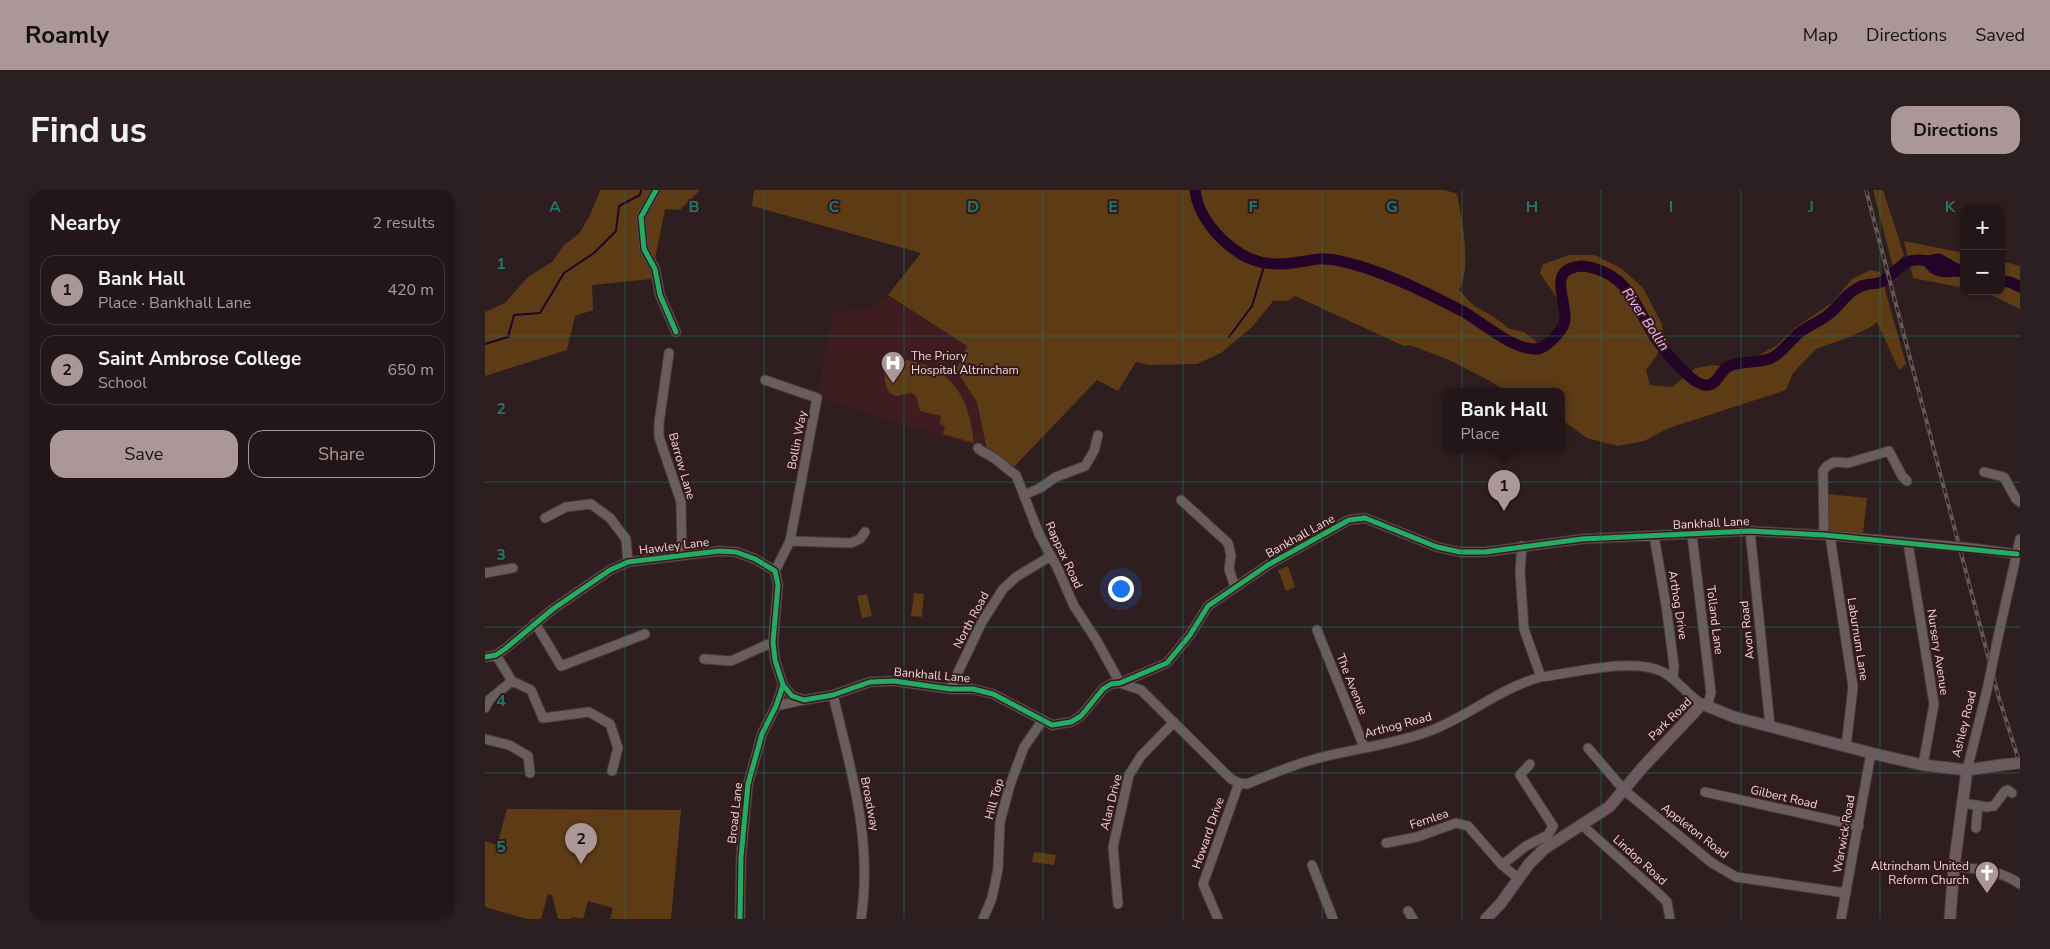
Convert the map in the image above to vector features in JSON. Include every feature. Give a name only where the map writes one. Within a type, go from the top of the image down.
[{"type":"main road","name":"Park Road","points":[[1486,919],[1501,903],[1518,878],[1544,849],[1583,826],[1609,807],[1643,767],[1704,706],[1734,717],[1923,765],[1967,770],[2020,763]]},
{"type":"main road","name":"Ashley Road","points":[[1950,919],[1954,866],[1967,770]]},
{"type":"street","points":[[656,190],[641,217],[644,249],[655,269],[660,295],[676,332]]},
{"type":"street","name":"Barrow Lane","points":[[669,353],[659,423],[659,436],[681,502],[682,555]]},
{"type":"street","name":"Bollin Way","points":[[765,380],[817,398],[790,541],[775,572]]},
{"type":"street","points":[[1025,495],[1056,477],[1085,466],[1094,451],[1098,435]]},
{"type":"street","name":"Rappax Road","points":[[978,448],[1016,476],[1039,534],[1074,606],[1097,641],[1120,683]]},
{"type":"street","name":"Laburnum Lane","points":[[1846,746],[1853,687],[1827,535],[1823,471],[1834,462],[1848,463],[1889,451],[1902,476],[1907,481]]},
{"type":"street","points":[[1988,475],[2004,478],[2016,499],[2020,502]]},
{"type":"street","points":[[1181,500],[1228,543],[1231,555],[1229,569],[1235,587]]},
{"type":"street","points":[[545,518],[566,507],[591,504],[610,518],[626,539],[628,562]]},
{"type":"street","name":"Bankhall Lane","points":[[776,706],[833,695],[870,682],[894,681],[950,689],[973,689],[993,694],[1052,724],[1071,722],[1081,716],[1103,689],[1111,684],[1120,683],[1167,663],[1190,635],[1208,606],[1235,587],[1304,544],[1349,520],[1365,518],[1437,547],[1460,552],[1485,552],[1582,539],[1750,531],[1827,535],[2017,554]]},
{"type":"street","name":"Avon Road","points":[[1750,531],[1770,726]]},
{"type":"street","points":[[790,541],[845,544],[857,541],[865,532]]},
{"type":"street","name":"Tolland Lane","points":[[1692,535],[1711,693],[1704,706]]},
{"type":"street","name":"Arthog Drive","points":[[1654,536],[1666,604],[1674,666],[1673,678]]},
{"type":"street","name":"Ashley Road","points":[[1967,770],[1998,637],[2016,578],[2020,539]]},
{"type":"street","name":"Nursery Avenue","points":[[1908,543],[1934,704],[1923,765]]},
{"type":"street","points":[[1522,546],[1520,571],[1524,629],[1541,677]]},
{"type":"street","name":"Hawley Lane","points":[[485,657],[496,655],[515,642],[535,622],[610,570],[628,562],[719,551],[736,552],[755,558],[775,572]]},
{"type":"street","name":"North Road","points":[[950,689],[982,622],[1003,588],[1016,577],[1051,556]]},
{"type":"street","points":[[485,573],[513,568]]},
{"type":"street","points":[[775,572],[778,585],[773,642],[775,660],[783,685],[792,696],[805,700]]},
{"type":"street","points":[[535,622],[561,666],[645,634]]},
{"type":"street","name":"The Avenue","points":[[1317,630],[1364,747]]},
{"type":"street","points":[[704,659],[731,661],[773,642]]},
{"type":"street","points":[[496,655],[512,681],[531,690],[543,718],[589,712],[609,724],[618,748],[612,771]]},
{"type":"street","name":"Arthog Road","points":[[1239,783],[1247,784],[1314,759],[1409,737],[1437,728],[1502,692],[1541,677],[1637,665],[1653,668],[1673,678],[1687,694],[1704,706]]},
{"type":"street","points":[[485,708],[490,699],[512,681]]},
{"type":"street","points":[[1120,683],[1141,690],[1231,779],[1239,783]]},
{"type":"street","name":"Broad Lane","points":[[740,919],[741,857],[748,784],[762,734],[776,706],[783,685]]},
{"type":"street","name":"Broadway","points":[[833,695],[859,807],[864,840],[865,897],[861,919]]},
{"type":"street","name":"Hill Top","points":[[983,919],[993,898],[998,869],[1000,822],[1010,785],[1024,747],[1043,720]]},
{"type":"street","name":"Alan Drive","points":[[1117,904],[1113,847],[1129,774],[1141,756],[1174,722]]},
{"type":"street","points":[[485,739],[509,745],[528,756],[529,772]]},
{"type":"street","name":"Appleton Road","points":[[1588,748],[1624,790],[1712,863],[1737,876],[1846,893]]},
{"type":"street","name":"Warwick Road","points":[[1841,919],[1871,753]]},
{"type":"street","points":[[1502,865],[1526,846],[1548,835],[1553,826],[1520,775],[1530,764]]},
{"type":"street","name":"Howard Drive","points":[[1219,919],[1203,884],[1239,783]]},
{"type":"street","points":[[1963,803],[1987,807],[1993,806],[2005,791],[2008,790],[2012,793]]},
{"type":"street","name":"Gilbert Road","points":[[1705,792],[1859,826]]},
{"type":"street","points":[[1976,828],[1978,805]]},
{"type":"street","name":"Fernlea","points":[[1386,844],[1417,837],[1457,823],[1468,826],[1502,865],[1518,878]]},
{"type":"street","name":"Lindop Road","points":[[1583,826],[1667,902],[1670,919]]},
{"type":"street","points":[[1312,865],[1333,919]]},
{"type":"street","points":[[1954,866],[1986,870],[2010,877],[2020,884]]},
{"type":"shaded area","points":[[598,190],[700,190],[680,210],[665,209],[651,279],[592,285],[593,310],[575,316],[567,350],[485,376],[485,312],[505,303],[528,277],[552,262],[564,245],[579,234],[590,215],[600,191]]},
{"type":"shaded area","points":[[754,190],[1445,190],[1457,194],[1465,244],[1465,270],[1459,290],[1473,305],[1510,329],[1524,332],[1536,341],[1538,349],[1546,345],[1556,335],[1563,319],[1562,311],[1555,295],[1540,273],[1543,264],[1570,255],[1594,255],[1621,268],[1643,288],[1662,324],[1664,337],[1657,355],[1646,370],[1650,385],[1672,387],[1696,368],[1712,365],[1736,368],[1776,346],[1795,328],[1833,302],[1852,279],[1870,270],[1880,272],[1906,364],[1899,370],[1877,322],[1869,328],[1849,337],[1816,349],[1793,373],[1786,390],[1669,428],[1644,441],[1618,446],[1587,438],[1565,422],[1565,388],[1501,388],[1447,359],[1410,345],[1404,346],[1295,296],[1288,301],[1273,301],[1252,327],[1221,353],[1197,364],[1149,365],[1136,362],[1118,391],[1097,380],[1012,469],[994,452],[987,450],[977,402],[956,370],[967,346],[888,295],[921,253],[752,206]]},
{"type":"shaded area","points":[[1873,190],[1883,190],[1904,255],[1893,267]]},
{"type":"shaded area","points":[[1904,241],[1960,252],[1960,287],[1913,278]]},
{"type":"shaded area","points":[[2005,262],[2020,266],[2020,309],[1991,295],[2005,295]]},
{"type":"shaded area","name":"The Priory Hospital Altrincham","points":[[888,295],[967,346],[956,370],[977,402],[987,450],[817,398],[833,311],[869,309]]},
{"type":"shaded area","points":[[902,359],[934,369],[955,386],[968,411],[974,443],[943,434],[945,426],[940,424],[941,416],[920,411],[916,396],[911,393],[896,396],[889,393],[884,378],[885,371],[889,363]]},
{"type":"shaded area","points":[[1828,494],[1867,498],[1863,534],[1829,530]]},
{"type":"shaded area","points":[[1288,566],[1295,587],[1286,591],[1278,570]]},
{"type":"shaded area","points":[[914,593],[924,594],[922,617],[911,616]]},
{"type":"shaded area","points":[[867,594],[872,616],[862,618],[857,596]]},
{"type":"shaded area","points":[[507,809],[681,810],[671,919],[610,919],[613,908],[588,901],[583,919],[572,917],[571,919],[558,919],[552,895],[548,894],[541,919],[527,919],[485,907],[485,841],[497,845]]},
{"type":"shaded area","points":[[1034,852],[1056,855],[1054,865],[1032,862]]},
{"type":"waterway","points":[[485,344],[508,337],[514,315],[540,313],[564,273],[594,253],[616,231],[619,206],[640,195],[641,190]]},
{"type":"waterway","name":"River Bollin","points":[[1195,190],[1200,209],[1211,227],[1225,242],[1249,258],[1273,264],[1323,259],[1363,267],[1435,297],[1464,312],[1508,341],[1527,348],[1538,349],[1545,346],[1563,326],[1565,312],[1561,279],[1564,273],[1570,268],[1581,266],[1599,270],[1623,285],[1636,303],[1652,333],[1668,355],[1689,376],[1702,385],[1714,382],[1728,367],[1739,363],[1770,359],[1799,333],[1831,313],[1854,290],[1867,284],[1883,281],[1908,262],[1913,260],[1928,261],[1937,270],[1945,272],[1959,271]]},
{"type":"waterway","name":"River Bollin","points":[[1928,261],[1939,259],[1960,271]]},
{"type":"waterway","points":[[1229,337],[1252,306],[1265,263]]},
{"type":"waterway","name":"River Bollin","points":[[2005,281],[2020,287]]},
{"type":"railway","points":[[1866,190],[1999,698],[2020,764]]},
{"type":"cycle path","points":[[656,190],[641,217],[644,249],[655,269],[660,295],[676,332]]},
{"type":"cycle path","points":[[783,685],[792,696],[804,700],[833,695],[870,682],[894,681],[950,689],[973,689],[993,694],[1052,725],[1071,722],[1081,716],[1103,689],[1111,684],[1120,683],[1167,663],[1190,635],[1208,606],[1268,565],[1349,520],[1365,518],[1437,547],[1460,552],[1485,552],[1582,539],[1750,531],[1824,535],[2017,554]]},
{"type":"cycle path","points":[[485,657],[496,655],[553,609],[610,570],[628,562],[719,551],[736,552],[755,559],[775,571],[778,585],[773,642],[775,660],[783,685],[776,706],[762,734],[748,784],[741,857],[740,919]]},
{"type":"place","name":"The Priory Hospital Altrincham","points":[[893,384]]},
{"type":"place","name":"Bank Hall","points":[[1504,511]]},
{"type":"place","name":"Saint Ambrose College","points":[[581,864]]},
{"type":"place","name":"Altrincham United Reform Church","points":[[1987,894]]}]
